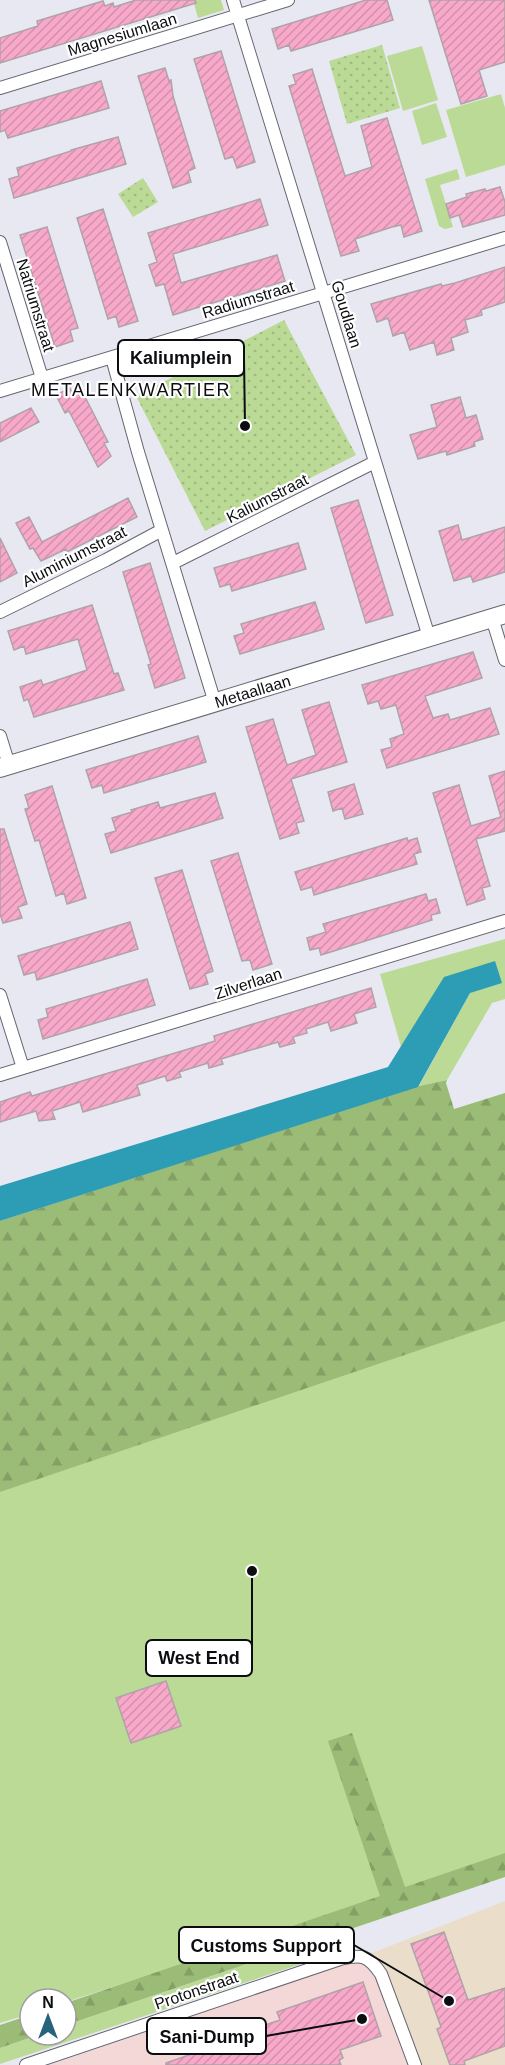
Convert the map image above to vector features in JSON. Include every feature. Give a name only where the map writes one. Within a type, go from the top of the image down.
[{"type":"street","name":"Goudlaan","points":[[233,0],[429,637]]},
{"type":"street","name":"Magnesiumlaan","points":[[0,88],[288,0]]},
{"type":"street","name":"Radiumstraat","points":[[0,391],[505,238]]},
{"type":"street","name":"Natriumstraat","points":[[0,242],[42,378]]},
{"type":"street","points":[[112,358],[138,452],[215,703]]},
{"type":"street","name":"Kaliumstraat","points":[[173,563],[375,462]]},
{"type":"street","name":"Aluminiumstraat","points":[[0,612],[162,530]]},
{"type":"street","points":[[499,616],[505,660]]},
{"type":"street","name":"Metaallaan","points":[[4,766],[499,616]]},
{"type":"street","points":[[0,736],[4,766]]},
{"type":"street","name":"Zilverlaan","points":[[0,1075],[505,921]]},
{"type":"street","points":[[0,995],[23,1068]]},
{"type":"street","name":"Protonstraat","points":[[26,2065],[340,1959],[362,1956],[372,1961],[381,1974],[415,2065]]},
{"type":"shaded area","points":[[505,1901],[505,2065],[412,2065],[372,1953]]},
{"type":"shaded area","points":[[372,1953],[412,2065],[50,2065],[224,2005]]},
{"type":"green space","points":[[193,0],[221,0],[224,10],[198,18]]},
{"type":"green space","points":[[382,45],[400,108],[347,124],[329,61]]},
{"type":"green space","points":[[422,46],[438,100],[403,111],[387,56]]},
{"type":"green space","points":[[501,94],[505,108],[505,165],[466,177],[446,110]]},
{"type":"green space","points":[[436,103],[447,137],[422,145],[412,111]]},
{"type":"green space","points":[[457,169],[460,179],[440,185],[453,227],[445,229],[439,226],[425,179]]},
{"type":"green space","points":[[143,178],[158,202],[133,217],[118,194]]},
{"type":"green space","points":[[284,320],[356,455],[205,531],[136,396]]},
{"type":"green space","points":[[505,939],[505,999],[492,1003],[447,1080],[419,1086],[470,993],[444,978],[401,1047],[380,974]]},
{"type":"green space","points":[[447,1080],[454,1109],[505,1093],[505,1321],[0,1492],[0,1221],[419,1086]]},
{"type":"green space","points":[[505,1124],[505,1860],[78,1998],[78,1987],[18,1987],[18,2018],[0,2023],[0,1282]]},
{"type":"green space","points":[[352,1733],[405,1887],[505,1853],[505,1877],[78,2021],[78,1999],[380,1896],[328,1741]]},
{"type":"green space","points":[[340,1933],[343,1950],[78,2038],[78,2021]]},
{"type":"green space","points":[[18,2019],[18,2042],[0,2048],[0,2025]]},
{"type":"green space","points":[[18,2042],[18,2047],[51,2047],[0,2064],[0,2048]]},
{"type":"water","points":[[495,961],[502,983],[470,993],[418,1087],[0,1221],[0,1186],[388,1067],[444,977]]},
{"type":"building","points":[[136,0],[195,0],[196,3],[0,63],[0,38],[38,26],[37,21],[103,1],[105,6],[113,3],[114,7]]},
{"type":"building","points":[[366,0],[387,0],[393,20],[291,51],[289,45],[278,49],[272,29]]},
{"type":"building","points":[[429,0],[505,0],[505,62],[479,70],[487,96],[461,104]]},
{"type":"building","points":[[221,51],[255,162],[237,168],[233,157],[225,159],[194,59]]},
{"type":"building","points":[[165,68],[169,81],[171,80],[173,96],[195,168],[188,171],[191,182],[173,188],[138,76]]},
{"type":"building","points":[[312,69],[345,176],[372,167],[361,126],[387,118],[422,231],[404,237],[401,225],[392,227],[355,239],[359,251],[341,256],[289,86],[296,84],[293,75]]},
{"type":"building","points":[[101,81],[109,108],[8,138],[5,130],[0,132],[0,111]]},
{"type":"building","points":[[118,137],[126,164],[14,198],[9,179],[19,176],[17,168]]},
{"type":"building","points":[[500,187],[505,202],[505,215],[463,227],[459,215],[450,218],[446,204],[467,197],[466,194]]},
{"type":"building","points":[[260,199],[268,225],[173,254],[181,283],[277,255],[285,281],[173,315],[164,284],[156,286],[149,265],[157,262],[148,233]]},
{"type":"building","points":[[103,209],[138,321],[119,327],[116,316],[108,319],[77,218]]},
{"type":"building","points":[[47,227],[78,328],[70,330],[73,341],[55,347],[20,235]]},
{"type":"building","points":[[505,267],[505,302],[481,310],[482,315],[465,320],[468,332],[451,338],[454,350],[437,355],[434,342],[410,350],[404,332],[393,336],[388,318],[377,322],[371,304],[441,284],[442,286],[455,283]]},
{"type":"building","points":[[80,387],[108,442],[104,443],[111,456],[98,467],[69,411],[65,413],[56,395],[70,388],[71,391]]},
{"type":"building","points":[[460,397],[466,418],[476,415],[483,439],[474,442],[475,446],[447,455],[446,451],[418,459],[410,435],[437,427],[431,405]]},
{"type":"building","points":[[31,408],[39,422],[0,442],[0,423]]},
{"type":"building","points":[[128,498],[137,517],[67,552],[66,549],[41,561],[33,548],[30,549],[16,523],[29,517],[42,542]]},
{"type":"building","points":[[358,500],[393,615],[366,623],[331,508]]},
{"type":"building","points":[[458,525],[462,540],[505,527],[505,572],[473,582],[471,576],[454,581],[439,531]]},
{"type":"building","points":[[0,538],[17,573],[0,582]]},
{"type":"building","points":[[298,543],[306,569],[232,591],[230,584],[220,587],[214,568]]},
{"type":"building","points":[[150,563],[185,678],[155,688],[148,665],[151,664],[123,572]]},
{"type":"building","points":[[315,602],[324,629],[240,654],[234,636],[244,633],[241,624]]},
{"type":"building","points":[[92,605],[114,674],[118,673],[124,690],[34,717],[28,699],[24,701],[20,687],[41,680],[43,685],[87,670],[78,639],[26,654],[24,646],[14,650],[8,631]]},
{"type":"building","points":[[473,652],[482,678],[425,696],[433,718],[448,714],[450,720],[490,708],[499,734],[387,768],[381,750],[392,747],[390,739],[404,734],[396,705],[381,709],[378,701],[368,704],[362,685]]},
{"type":"building","points":[[329,702],[347,762],[291,779],[304,821],[296,823],[299,833],[280,839],[246,727],[273,719],[287,765],[316,755],[302,710]]},
{"type":"building","points":[[198,736],[206,762],[104,793],[102,785],[92,788],[86,770]]},
{"type":"building","points":[[505,771],[505,831],[476,839],[490,886],[482,888],[485,899],[467,905],[433,793],[459,785],[471,826],[501,817],[489,776]]},
{"type":"building","points":[[354,784],[363,814],[345,819],[342,808],[333,811],[328,792]]},
{"type":"building","points":[[52,786],[86,898],[67,904],[64,893],[56,896],[39,840],[35,841],[25,809],[29,808],[25,795]]},
{"type":"building","points":[[215,793],[223,818],[111,853],[105,834],[116,831],[112,818],[158,802],[160,808]]},
{"type":"building","points":[[0,829],[4,829],[27,904],[18,907],[22,918],[3,923],[0,914]]},
{"type":"building","points":[[407,838],[408,841],[417,838],[421,852],[414,854],[417,864],[314,895],[312,887],[301,890],[295,872]]},
{"type":"building","points":[[238,853],[272,964],[253,970],[250,960],[242,961],[211,861]]},
{"type":"building","points":[[182,870],[213,971],[205,974],[208,984],[190,989],[155,878]]},
{"type":"building","points":[[426,894],[428,901],[436,899],[440,913],[431,915],[432,920],[321,955],[319,948],[310,950],[307,938],[326,932],[323,924]]},
{"type":"building","points":[[130,922],[138,949],[37,980],[35,972],[24,975],[18,956]]},
{"type":"building","points":[[147,979],[155,1005],[43,1039],[38,1020],[48,1017],[46,1009]]},
{"type":"building","points":[[371,988],[376,1007],[354,1014],[357,1023],[331,1031],[328,1022],[306,1029],[307,1033],[293,1037],[295,1043],[280,1047],[278,1042],[221,1059],[223,1064],[209,1068],[208,1063],[179,1072],[181,1077],[167,1081],[165,1076],[137,1085],[140,1095],[83,1112],[80,1102],[52,1111],[55,1119],[39,1121],[36,1111],[0,1122],[0,1102],[30,1092],[32,1096],[215,1041],[214,1036]]},
{"type":"building","points":[[166,1681],[181,1726],[131,1743],[116,1698]]},
{"type":"building","points":[[444,1932],[468,2000],[505,1988],[505,2046],[464,2061],[465,2065],[450,2065],[437,2029],[441,2027],[411,1944]]},
{"type":"building","points":[[363,1982],[381,2036],[340,2050],[343,2058],[339,2060],[341,2065],[166,2065],[166,2063],[243,2036],[242,2033],[280,2020],[277,2012]]},
{"type":"place","name":"Kaliumplein","points":[[245,426]]},
{"type":"place","name":"West End","points":[[252,1571]]},
{"type":"place","name":"Customs Support","points":[[449,2001]]},
{"type":"place","name":"Sani-Dump","points":[[362,2019]]},
{"type":"district","name":"METALENKWARTIER","points":[[131,390]]}]
